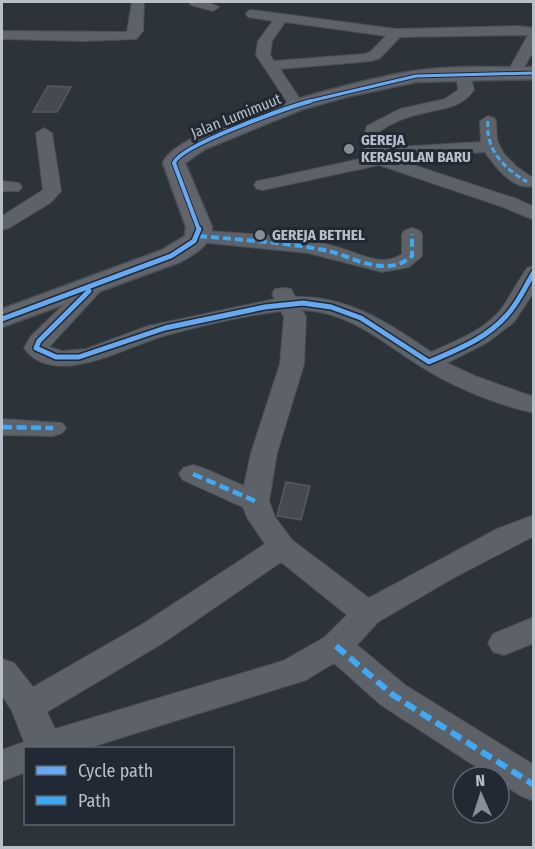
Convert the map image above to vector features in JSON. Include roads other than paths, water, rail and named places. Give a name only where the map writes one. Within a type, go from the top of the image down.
[{"type":"street","points":[[2,35],[131,36],[136,31],[138,2]]},
{"type":"street","points":[[195,2],[213,7]]},
{"type":"street","points":[[252,15],[396,33],[517,30],[534,32]]},
{"type":"street","points":[[362,15],[467,31]]},
{"type":"street","points":[[282,18],[263,46],[263,55],[296,105]]},
{"type":"street","points":[[270,66],[367,58],[375,55],[396,33]]},
{"type":"street","points":[[514,73],[534,37]]},
{"type":"street","name":"Jalan Lumimuut","points":[[199,236],[200,227],[175,169],[176,157],[197,144],[296,105],[401,78],[534,73]]},
{"type":"street","points":[[463,74],[466,90],[459,98],[445,104],[418,109],[373,129],[370,143],[377,157],[510,203],[534,214]]},
{"type":"street","points":[[489,121],[486,132],[489,147],[514,174],[527,182]]},
{"type":"street","points":[[2,224],[52,191],[44,133]]},
{"type":"street","points":[[262,185],[377,157],[489,147]]},
{"type":"street","points":[[2,319],[171,256],[186,248],[199,236],[318,249],[369,264],[389,266],[407,261],[412,256],[412,234]]},
{"type":"street","points":[[429,362],[466,344],[496,325],[512,307],[534,272]]},
{"type":"street","points":[[94,285],[39,340],[36,348],[40,352],[62,358],[86,356],[149,333],[286,299],[349,313],[372,323],[429,362],[460,379],[493,389],[534,406]]},
{"type":"street","points":[[286,299],[295,317],[292,364],[264,453],[255,501],[262,519],[282,547],[368,614]]},
{"type":"street","points":[[512,307],[534,315]]},
{"type":"street","points":[[2,427],[53,428]]},
{"type":"street","points":[[193,474],[255,501]]},
{"type":"street","points":[[46,747],[294,671],[336,646],[368,614],[454,564],[507,536],[534,525]]},
{"type":"street","points":[[29,705],[152,634],[282,547]]},
{"type":"street","points":[[504,643],[534,629]]},
{"type":"street","points":[[336,646],[393,695],[534,785]]},
{"type":"street","points":[[2,672],[29,705],[43,747]]},
{"type":"street","points":[[2,766],[24,757]]},
{"type":"place","name":"GEREJA KERASULAN BARU","points":[[349,149]]},
{"type":"place","name":"GEREJA BETHEL","points":[[260,235]]}]
